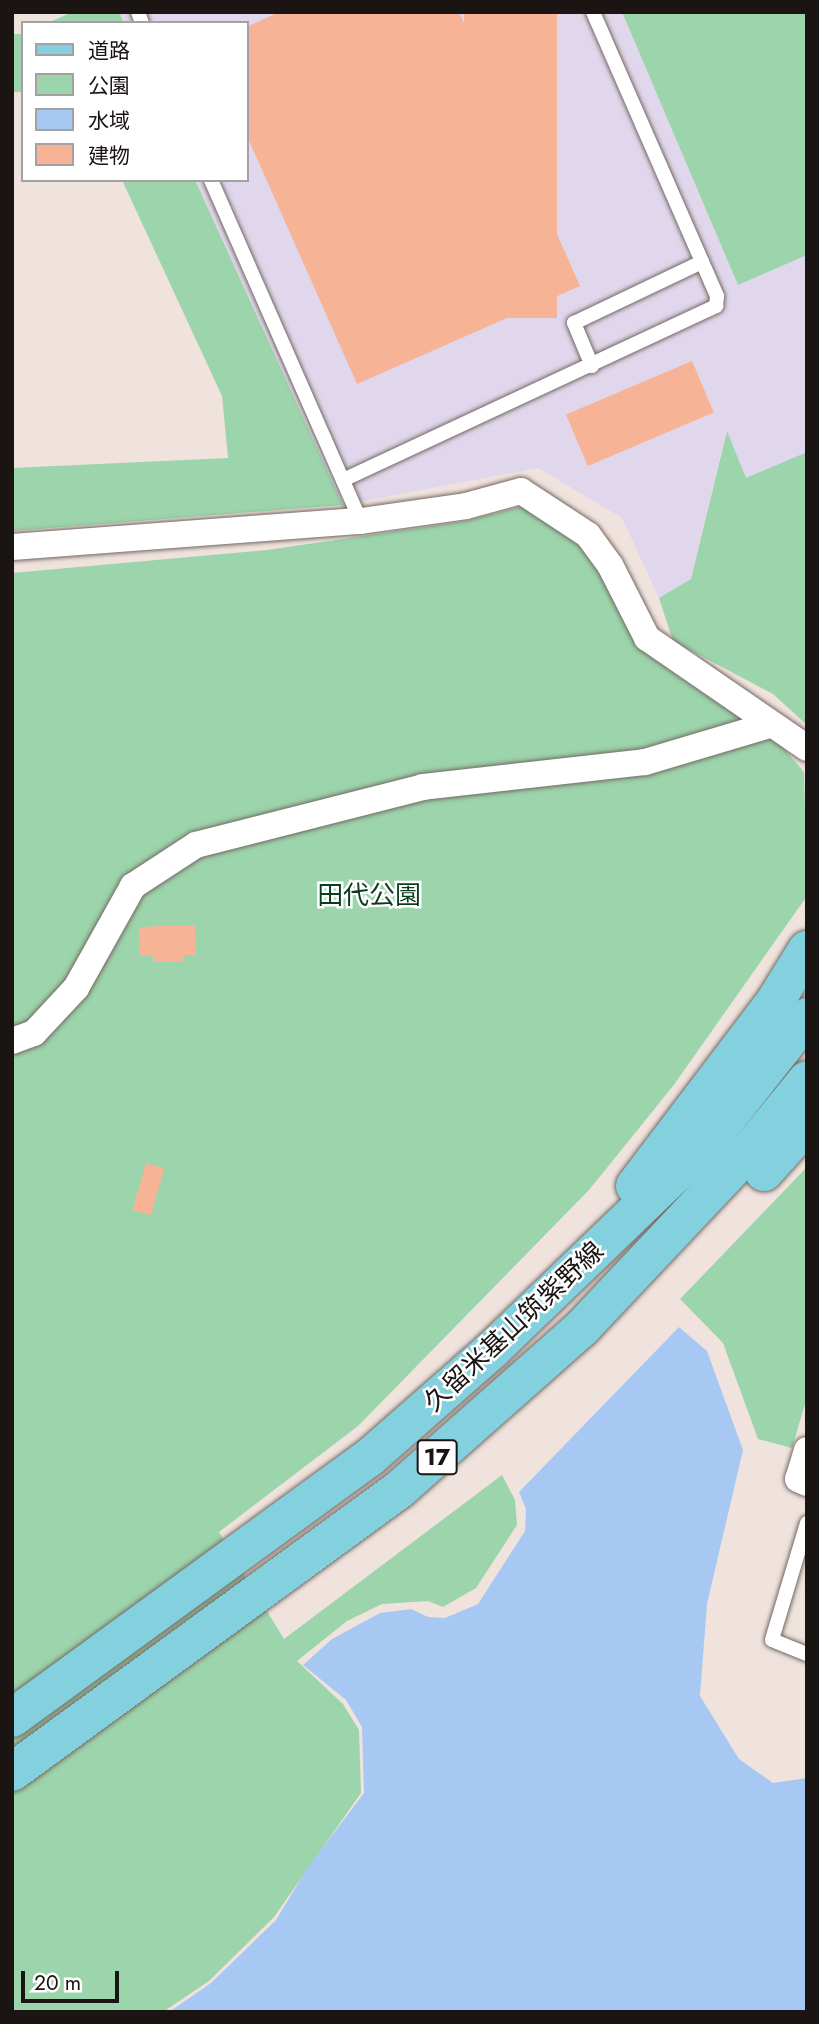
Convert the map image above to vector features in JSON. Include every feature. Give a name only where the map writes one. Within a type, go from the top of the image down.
[{"type":"main road","points":[[556,1292],[776,1000],[807,950]]},
{"type":"main road","name":"久留米基山筑紫野線","points":[[12,1718],[369,1458],[556,1292],[709,1141],[807,1017]]},
{"type":"main road","name":"久留米基山筑紫野線","points":[[12,1772],[400,1489],[582,1328],[750,1150],[807,1080]]},
{"type":"main road","points":[[582,1328],[655,1275],[771,1166],[807,1124]]},
{"type":"street","points":[[12,547],[361,521],[467,506],[521,491],[588,536],[610,565],[647,638],[769,725],[807,748]]},
{"type":"street","points":[[12,1041],[34,1033],[76,988],[133,886],[196,845],[424,786],[645,762],[769,725]]},
{"type":"street","points":[[807,1450],[798,1479],[807,1483]]},
{"type":"lane","points":[[343,480],[716,306],[717,296],[593,12]]},
{"type":"lane","points":[[212,182],[361,521]]},
{"type":"lane","points":[[592,366],[574,323],[702,262]]},
{"type":"lane","points":[[807,1523],[772,1640],[807,1654]]},
{"type":"shaded area","points":[[119,12],[622,12],[738,285],[807,255],[807,452],[746,479],[726,432],[691,579],[659,598],[622,518],[538,468],[343,505],[196,182],[248,182],[248,21],[123,21]]},
{"type":"green space","points":[[72,12],[119,12],[123,21],[52,21]]},
{"type":"green space","points":[[622,12],[807,12],[807,255],[738,285]]},
{"type":"green space","points":[[12,34],[21,34],[21,92],[12,92]]},
{"type":"green space","points":[[123,182],[196,182],[343,505],[12,531],[12,468],[228,458],[222,396]]},
{"type":"green space","points":[[727,431],[746,478],[807,452],[807,725],[773,694],[673,641],[659,598],[691,579]]},
{"type":"green space","name":"田代公園","points":[[527,505],[583,545],[643,650],[780,744],[804,772],[807,896],[673,1086],[589,1190],[358,1426],[219,1532],[284,1639],[502,1475],[515,1500],[517,1525],[476,1588],[443,1607],[428,1601],[382,1604],[347,1621],[297,1661],[343,1704],[359,1730],[361,1793],[274,1917],[209,1981],[163,2012],[12,2012],[12,573],[267,550],[466,521]]},
{"type":"green space","points":[[807,1167],[807,1397],[792,1448],[758,1439],[723,1343],[680,1299]]},
{"type":"water","points":[[679,1327],[707,1351],[743,1450],[707,1604],[700,1696],[739,1759],[773,1783],[807,1778],[807,2012],[169,2012],[211,1983],[276,1920],[308,1867],[364,1793],[362,1727],[346,1700],[303,1665],[332,1639],[380,1613],[411,1609],[428,1617],[445,1618],[478,1604],[525,1531],[526,1509],[519,1492]]},
{"type":"building","points":[[279,12],[459,12],[580,286],[357,384],[248,138],[248,27]]},
{"type":"building","points":[[464,12],[557,12],[557,318],[464,318]]},
{"type":"building","points":[[692,361],[714,413],[588,466],[566,415]]},
{"type":"building","points":[[195,925],[196,955],[183,955],[184,961],[153,962],[153,955],[140,956],[139,927]]},
{"type":"building","points":[[146,1163],[164,1168],[151,1215],[132,1210]]}]
